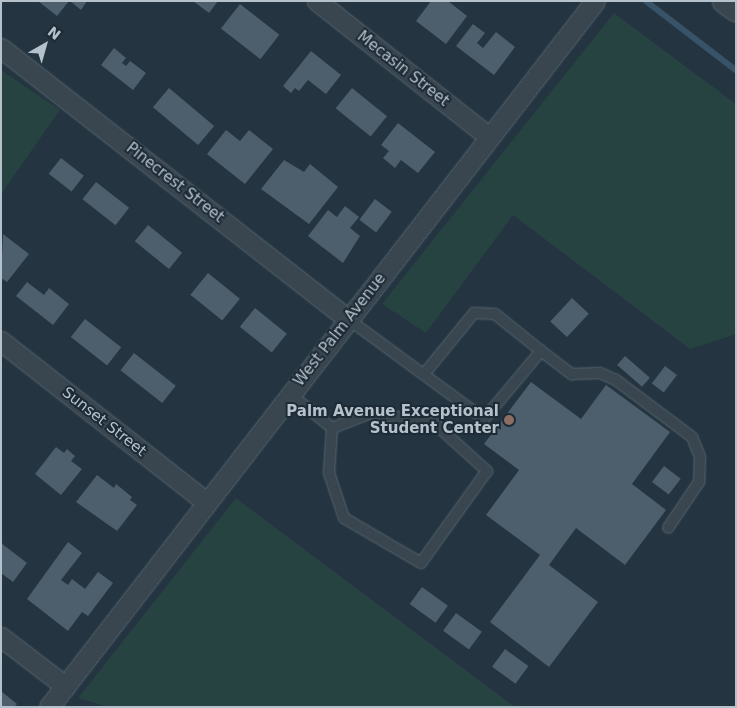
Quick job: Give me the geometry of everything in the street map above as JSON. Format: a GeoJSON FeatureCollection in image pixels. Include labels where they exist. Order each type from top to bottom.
{"type":"FeatureCollection","features":[{"type":"Feature","properties":{"kind":"street","name":"Mecasin Street"},"geometry":{"type":"LineString","coordinates":[[317,1],[490,137]]}},
{"type":"Feature","properties":{"kind":"street","name":"West Palm Avenue"},"geometry":{"type":"LineString","coordinates":[[49,707],[595,1]]}},
{"type":"Feature","properties":{"kind":"street"},"geometry":{"type":"LineString","coordinates":[[725,1],[736,9]]}},
{"type":"Feature","properties":{"kind":"street","name":"Pinecrest Street"},"geometry":{"type":"LineString","coordinates":[[1,48],[348,319]]}},
{"type":"Feature","properties":{"kind":"street","name":"Sunset Street"},"geometry":{"type":"LineString","coordinates":[[1,341],[206,502]]}},
{"type":"Feature","properties":{"kind":"street"},"geometry":{"type":"LineString","coordinates":[[1,637],[65,686]]}},
{"type":"Feature","properties":{"kind":"lane"},"geometry":{"type":"LineString","coordinates":[[424,374],[474,312],[494,314],[572,374],[600,373],[616,380],[692,437],[700,456],[699,482],[668,528]]}},
{"type":"Feature","properties":{"kind":"lane"},"geometry":{"type":"LineString","coordinates":[[348,319],[484,420],[540,351]]}},
{"type":"Feature","properties":{"kind":"lane"},"geometry":{"type":"LineString","coordinates":[[290,394],[332,428]]}},
{"type":"Feature","properties":{"kind":"lane"},"geometry":{"type":"LineString","coordinates":[[371,413],[434,423],[487,471],[421,563],[344,518],[329,473],[332,428],[371,413]]}},
{"type":"Feature","properties":{"kind":"green space"},"geometry":{"type":"Polygon","coordinates":[[[614,13],[736,104],[736,334],[690,349],[513,215],[426,333],[382,304],[614,13]]]}},
{"type":"Feature","properties":{"kind":"green space"},"geometry":{"type":"Polygon","coordinates":[[[1,70],[60,110],[1,194],[1,70]]]}},
{"type":"Feature","properties":{"kind":"green space"},"geometry":{"type":"Polygon","coordinates":[[[236,498],[515,707],[108,707],[78,698],[236,498]]]}},
{"type":"Feature","properties":{"kind":"building"},"geometry":{"type":"Polygon","coordinates":[[[38,1],[69,1],[57,16],[38,1]]]}},
{"type":"Feature","properties":{"kind":"building"},"geometry":{"type":"Polygon","coordinates":[[[70,1],[87,1],[81,10],[70,1]]]}},
{"type":"Feature","properties":{"kind":"building"},"geometry":{"type":"Polygon","coordinates":[[[193,1],[218,1],[209,13],[193,1]]]}},
{"type":"Feature","properties":{"kind":"building"},"geometry":{"type":"Polygon","coordinates":[[[431,1],[448,1],[467,16],[446,44],[416,21],[431,1]]]}},
{"type":"Feature","properties":{"kind":"building"},"geometry":{"type":"Polygon","coordinates":[[[240,4],[279,35],[260,59],[221,28],[240,4]]]}},
{"type":"Feature","properties":{"kind":"building"},"geometry":{"type":"Polygon","coordinates":[[[473,24],[485,33],[477,43],[483,48],[496,32],[515,47],[494,75],[456,46],[473,24]]]}},
{"type":"Feature","properties":{"kind":"building"},"geometry":{"type":"Polygon","coordinates":[[[114,48],[126,58],[122,63],[126,66],[130,61],[146,73],[133,90],[101,65],[114,48]]]}},
{"type":"Feature","properties":{"kind":"building"},"geometry":{"type":"Polygon","coordinates":[[[311,51],[341,75],[326,94],[308,80],[299,91],[295,88],[291,93],[283,86],[311,51]]]}},
{"type":"Feature","properties":{"kind":"building"},"geometry":{"type":"Polygon","coordinates":[[[169,88],[214,126],[198,145],[153,107],[169,88]]]}},
{"type":"Feature","properties":{"kind":"building"},"geometry":{"type":"Polygon","coordinates":[[[352,88],[387,116],[371,137],[336,108],[352,88]]]}},
{"type":"Feature","properties":{"kind":"building"},"geometry":{"type":"Polygon","coordinates":[[[398,123],[435,152],[418,173],[401,160],[395,168],[383,158],[389,151],[381,145],[398,123]]]}},
{"type":"Feature","properties":{"kind":"building"},"geometry":{"type":"Polygon","coordinates":[[[226,130],[240,141],[249,130],[273,149],[245,184],[207,154],[226,130]]]}},
{"type":"Feature","properties":{"kind":"building"},"geometry":{"type":"Polygon","coordinates":[[[61,158],[84,176],[72,192],[49,174],[61,158]]]}},
{"type":"Feature","properties":{"kind":"building"},"geometry":{"type":"Polygon","coordinates":[[[284,160],[304,172],[310,164],[338,187],[309,224],[261,189],[284,160]]]}},
{"type":"Feature","properties":{"kind":"building"},"geometry":{"type":"Polygon","coordinates":[[[96,182],[129,208],[116,225],[82,199],[96,182]]]}},
{"type":"Feature","properties":{"kind":"building"},"geometry":{"type":"Polygon","coordinates":[[[375,199],[392,212],[376,232],[359,220],[375,199]]]}},
{"type":"Feature","properties":{"kind":"building"},"geometry":{"type":"Polygon","coordinates":[[[345,206],[359,217],[350,228],[360,236],[343,263],[308,236],[328,210],[337,217],[345,206]]]}},
{"type":"Feature","properties":{"kind":"building"},"geometry":{"type":"Polygon","coordinates":[[[148,225],[182,253],[169,269],[135,241],[148,225]]]}},
{"type":"Feature","properties":{"kind":"building"},"geometry":{"type":"Polygon","coordinates":[[[3,234],[29,254],[7,282],[1,278],[3,234]]]}},
{"type":"Feature","properties":{"kind":"building"},"geometry":{"type":"Polygon","coordinates":[[[208,273],[240,299],[222,321],[190,295],[208,273]]]}},
{"type":"Feature","properties":{"kind":"building"},"geometry":{"type":"Polygon","coordinates":[[[27,282],[44,295],[49,288],[69,304],[53,325],[16,296],[27,282]]]}},
{"type":"Feature","properties":{"kind":"building"},"geometry":{"type":"Polygon","coordinates":[[[572,298],[589,314],[567,337],[550,321],[572,298]]]}},
{"type":"Feature","properties":{"kind":"building"},"geometry":{"type":"Polygon","coordinates":[[[255,308],[287,334],[272,352],[240,327],[255,308]]]}},
{"type":"Feature","properties":{"kind":"building"},"geometry":{"type":"Polygon","coordinates":[[[85,319],[121,347],[107,365],[71,337],[85,319]]]}},
{"type":"Feature","properties":{"kind":"building"},"geometry":{"type":"Polygon","coordinates":[[[134,353],[176,386],[162,403],[120,370],[134,353]]]}},
{"type":"Feature","properties":{"kind":"building"},"geometry":{"type":"Polygon","coordinates":[[[625,356],[650,378],[642,387],[617,365],[625,356]]]}},
{"type":"Feature","properties":{"kind":"building"},"geometry":{"type":"Polygon","coordinates":[[[665,366],[677,375],[664,393],[652,384],[665,366]]]}},
{"type":"Feature","properties":{"kind":"building"},"geometry":{"type":"Polygon","coordinates":[[[531,382],[581,419],[606,385],[670,432],[632,484],[666,510],[625,565],[576,528],[549,565],[598,602],[549,667],[490,622],[540,555],[486,515],[519,470],[484,444],[531,382]]]}},
{"type":"Feature","properties":{"kind":"building"},"geometry":{"type":"Polygon","coordinates":[[[56,447],[64,453],[67,449],[75,456],[71,461],[82,469],[61,495],[35,474],[56,447]]]}},
{"type":"Feature","properties":{"kind":"building"},"geometry":{"type":"Polygon","coordinates":[[[664,466],[681,479],[669,495],[652,482],[664,466]]]}},
{"type":"Feature","properties":{"kind":"building"},"geometry":{"type":"Polygon","coordinates":[[[97,475],[114,488],[116,484],[132,497],[130,500],[137,505],[117,531],[76,502],[97,475]]]}},
{"type":"Feature","properties":{"kind":"building"},"geometry":{"type":"Polygon","coordinates":[[[68,542],[82,553],[61,580],[68,585],[72,579],[85,589],[98,572],[113,583],[88,616],[82,612],[68,631],[27,599],[68,542]]]}},
{"type":"Feature","properties":{"kind":"building"},"geometry":{"type":"Polygon","coordinates":[[[1,543],[27,563],[13,582],[1,573],[1,543]]]}},
{"type":"Feature","properties":{"kind":"building"},"geometry":{"type":"Polygon","coordinates":[[[422,587],[448,606],[436,623],[410,604],[422,587]]]}},
{"type":"Feature","properties":{"kind":"building"},"geometry":{"type":"Polygon","coordinates":[[[456,613],[482,632],[469,650],[443,631],[456,613]]]}},
{"type":"Feature","properties":{"kind":"building"},"geometry":{"type":"Polygon","coordinates":[[[505,649],[528,666],[516,684],[492,667],[505,649]]]}},
{"type":"Feature","properties":{"kind":"building"},"geometry":{"type":"Polygon","coordinates":[[[1,691],[17,704],[14,707],[1,707],[1,691]]]}},
{"type":"Feature","properties":{"kind":"waterway"},"geometry":{"type":"LineString","coordinates":[[646,1],[736,70]]}},
{"type":"Feature","properties":{"kind":"place","name":"Palm Avenue Exceptional Student Center"},"geometry":{"type":"Point","coordinates":[509,420]}}]}
